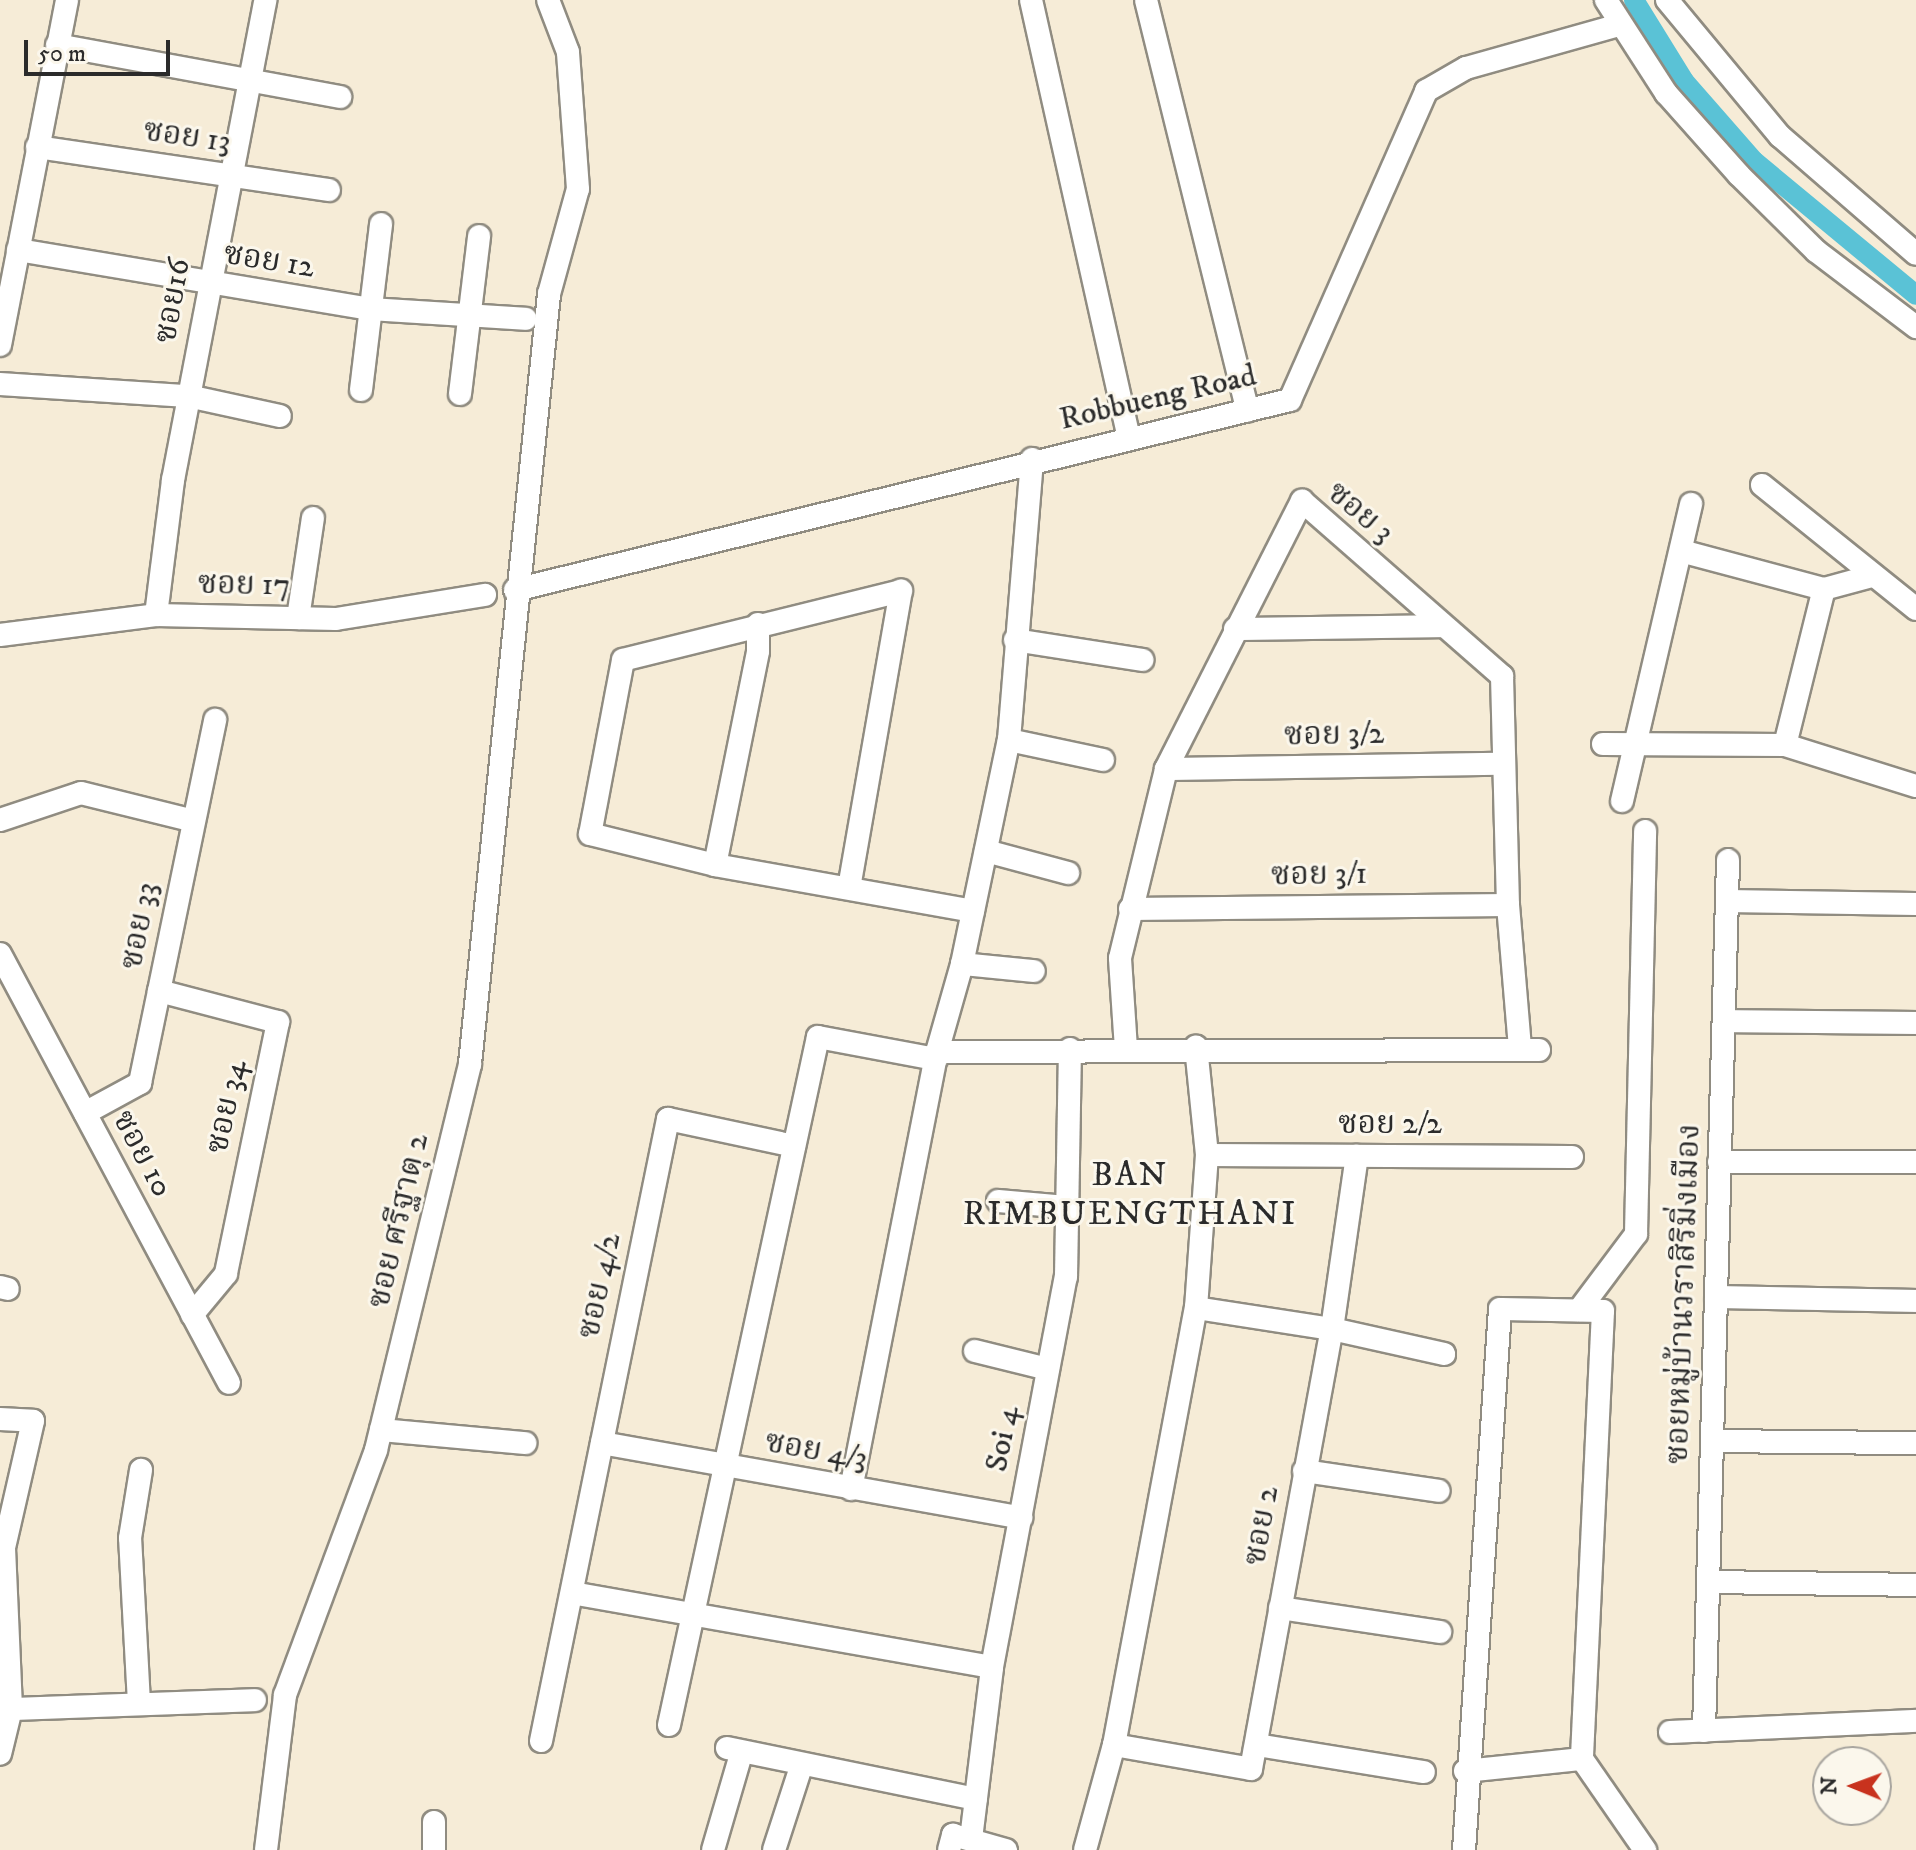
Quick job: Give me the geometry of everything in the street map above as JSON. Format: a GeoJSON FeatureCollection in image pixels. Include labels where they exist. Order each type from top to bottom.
{"type":"FeatureCollection","features":[{"type":"Feature","properties":{"kind":"street"},"geometry":{"type":"LineString","coordinates":[[0,345],[67,0]]}},
{"type":"Feature","properties":{"kind":"street","name":"ซอย16"},"geometry":{"type":"LineString","coordinates":[[156,615],[188,396],[265,0]]}},
{"type":"Feature","properties":{"kind":"street","name":"ซอย ศรีฐาตุ 2"},"geometry":{"type":"LineString","coordinates":[[266,1850],[285,1695],[381,1430],[470,1064],[515,590],[545,367],[549,294],[578,189],[568,52],[548,0]]}},
{"type":"Feature","properties":{"kind":"street"},"geometry":{"type":"LineString","coordinates":[[1031,0],[1129,439]]}},
{"type":"Feature","properties":{"kind":"street"},"geometry":{"type":"LineString","coordinates":[[1146,0],[1248,411]]}},
{"type":"Feature","properties":{"kind":"street"},"geometry":{"type":"LineString","coordinates":[[1606,0],[1619,25],[1666,93],[1739,175],[1816,251],[1916,327]]}},
{"type":"Feature","properties":{"kind":"street"},"geometry":{"type":"LineString","coordinates":[[1667,0],[1780,136],[1916,254]]}},
{"type":"Feature","properties":{"kind":"street","name":"Robbueng Road"},"geometry":{"type":"LineString","coordinates":[[515,590],[1032,459],[1290,400],[1426,91],[1466,68],[1619,25]]}},
{"type":"Feature","properties":{"kind":"street"},"geometry":{"type":"LineString","coordinates":[[57,45],[340,97]]}},
{"type":"Feature","properties":{"kind":"street","name":"ซอย 13"},"geometry":{"type":"LineString","coordinates":[[37,147],[329,190]]}},
{"type":"Feature","properties":{"kind":"street"},"geometry":{"type":"LineString","coordinates":[[361,390],[381,224]]}},
{"type":"Feature","properties":{"kind":"street"},"geometry":{"type":"LineString","coordinates":[[460,394],[479,236]]}},
{"type":"Feature","properties":{"kind":"street","name":"ซอย 12"},"geometry":{"type":"LineString","coordinates":[[18,250],[369,309],[526,319]]}},
{"type":"Feature","properties":{"kind":"street"},"geometry":{"type":"LineString","coordinates":[[0,384],[188,396],[280,416]]}},
{"type":"Feature","properties":{"kind":"street"},"geometry":{"type":"LineString","coordinates":[[851,1489],[936,1056],[962,964],[1009,740],[1032,459]]}},
{"type":"Feature","properties":{"kind":"street"},"geometry":{"type":"LineString","coordinates":[[1762,485],[1916,609]]}},
{"type":"Feature","properties":{"kind":"street","name":"ซอย 3"},"geometry":{"type":"LineString","coordinates":[[1126,1049],[1120,958],[1166,769],[1302,501],[1440,626],[1502,676],[1508,905],[1529,1048],[1196,1047]]}},
{"type":"Feature","properties":{"kind":"street"},"geometry":{"type":"LineString","coordinates":[[1622,801],[1691,504]]}},
{"type":"Feature","properties":{"kind":"street"},"geometry":{"type":"LineString","coordinates":[[298,618],[313,518]]}},
{"type":"Feature","properties":{"kind":"street"},"geometry":{"type":"LineString","coordinates":[[1681,551],[1824,589],[1872,576]]}},
{"type":"Feature","properties":{"kind":"street"},"geometry":{"type":"LineString","coordinates":[[1785,745],[1824,589]]}},
{"type":"Feature","properties":{"kind":"street"},"geometry":{"type":"LineString","coordinates":[[849,888],[901,591],[758,624],[623,660],[589,821],[590,834],[605,841],[715,865],[973,911]]}},
{"type":"Feature","properties":{"kind":"street","name":"ซอย 17"},"geometry":{"type":"LineString","coordinates":[[0,635],[156,615],[336,619],[485,595]]}},
{"type":"Feature","properties":{"kind":"street"},"geometry":{"type":"LineString","coordinates":[[715,865],[758,651],[758,624]]}},
{"type":"Feature","properties":{"kind":"street"},"geometry":{"type":"LineString","coordinates":[[1235,629],[1440,626]]}},
{"type":"Feature","properties":{"kind":"street"},"geometry":{"type":"LineString","coordinates":[[1015,640],[1142,660]]}},
{"type":"Feature","properties":{"kind":"street","name":"ซอย 33"},"geometry":{"type":"LineString","coordinates":[[85,1113],[140,1083],[215,720]]}},
{"type":"Feature","properties":{"kind":"street"},"geometry":{"type":"LineString","coordinates":[[1009,740],[1103,760]]}},
{"type":"Feature","properties":{"kind":"street"},"geometry":{"type":"LineString","coordinates":[[1603,744],[1785,745],[1915,778]]}},
{"type":"Feature","properties":{"kind":"street","name":"ซอย 3/2"},"geometry":{"type":"LineString","coordinates":[[1166,769],[1503,764]]}},
{"type":"Feature","properties":{"kind":"street"},"geometry":{"type":"LineString","coordinates":[[0,820],[81,793],[194,821]]}},
{"type":"Feature","properties":{"kind":"street"},"geometry":{"type":"LineString","coordinates":[[1579,1310],[1636,1234],[1645,831]]}},
{"type":"Feature","properties":{"kind":"street"},"geometry":{"type":"LineString","coordinates":[[986,851],[1068,873]]}},
{"type":"Feature","properties":{"kind":"street","name":"ซอยหมู่บ้านวราสิริมิ่งเมือง"},"geometry":{"type":"LineString","coordinates":[[1704,1731],[1728,860]]}},
{"type":"Feature","properties":{"kind":"street"},"geometry":{"type":"LineString","coordinates":[[1727,901],[1916,904]]}},
{"type":"Feature","properties":{"kind":"street","name":"ซอย 3/1"},"geometry":{"type":"LineString","coordinates":[[1130,909],[1508,905]]}},
{"type":"Feature","properties":{"kind":"street","name":"ซอย 10"},"geometry":{"type":"LineString","coordinates":[[0,954],[229,1383]]}},
{"type":"Feature","properties":{"kind":"street"},"geometry":{"type":"LineString","coordinates":[[962,964],[1034,971]]}},
{"type":"Feature","properties":{"kind":"street","name":"ซอย 34"},"geometry":{"type":"LineString","coordinates":[[159,991],[278,1022],[226,1274],[192,1315]]}},
{"type":"Feature","properties":{"kind":"street"},"geometry":{"type":"LineString","coordinates":[[1724,1021],[1916,1023]]}},
{"type":"Feature","properties":{"kind":"street"},"geometry":{"type":"LineString","coordinates":[[669,1725],[818,1037],[936,1056],[1196,1047],[1207,1155],[1196,1308],[1114,1745],[1085,1850]]}},
{"type":"Feature","properties":{"kind":"street","name":"Soi 4"},"geometry":{"type":"LineString","coordinates":[[971,1839],[992,1667],[1066,1277],[1070,1049]]}},
{"type":"Feature","properties":{"kind":"street","name":"ซอย 4/2"},"geometry":{"type":"LineString","coordinates":[[541,1741],[668,1119],[794,1146]]}},
{"type":"Feature","properties":{"kind":"street","name":"ซอย 2/2"},"geometry":{"type":"LineString","coordinates":[[1207,1155],[1572,1157]]}},
{"type":"Feature","properties":{"kind":"street","name":"ซอย 2"},"geometry":{"type":"LineString","coordinates":[[1257,1745],[1332,1329],[1357,1156]]}},
{"type":"Feature","properties":{"kind":"street"},"geometry":{"type":"LineString","coordinates":[[1719,1162],[1916,1162]]}},
{"type":"Feature","properties":{"kind":"street"},"geometry":{"type":"LineString","coordinates":[[998,1201],[1067,1207]]}},
{"type":"Feature","properties":{"kind":"street"},"geometry":{"type":"LineString","coordinates":[[1716,1297],[1916,1301]]}},
{"type":"Feature","properties":{"kind":"street"},"geometry":{"type":"LineString","coordinates":[[1196,1308],[1332,1329],[1444,1354]]}},
{"type":"Feature","properties":{"kind":"street"},"geometry":{"type":"LineString","coordinates":[[1464,1850],[1465,1771],[1500,1309],[1603,1311],[1582,1759],[1645,1850]]}},
{"type":"Feature","properties":{"kind":"street"},"geometry":{"type":"LineString","coordinates":[[975,1351],[1048,1369]]}},
{"type":"Feature","properties":{"kind":"street"},"geometry":{"type":"LineString","coordinates":[[0,1419],[33,1421],[4,1548],[11,1709],[0,1754]]}},
{"type":"Feature","properties":{"kind":"street"},"geometry":{"type":"LineString","coordinates":[[381,1430],[525,1443]]}},
{"type":"Feature","properties":{"kind":"street"},"geometry":{"type":"LineString","coordinates":[[1712,1441],[1916,1443]]}},
{"type":"Feature","properties":{"kind":"street","name":"ซอย 4/3"},"geometry":{"type":"LineString","coordinates":[[602,1443],[725,1468],[1021,1518]]}},
{"type":"Feature","properties":{"kind":"street"},"geometry":{"type":"LineString","coordinates":[[139,1703],[130,1538],[141,1470]]}},
{"type":"Feature","properties":{"kind":"street"},"geometry":{"type":"LineString","coordinates":[[1304,1471],[1439,1491]]}},
{"type":"Feature","properties":{"kind":"street"},"geometry":{"type":"LineString","coordinates":[[1708,1582],[1916,1585]]}},
{"type":"Feature","properties":{"kind":"street"},"geometry":{"type":"LineString","coordinates":[[572,1593],[992,1667]]}},
{"type":"Feature","properties":{"kind":"street"},"geometry":{"type":"LineString","coordinates":[[1280,1608],[1440,1632]]}},
{"type":"Feature","properties":{"kind":"street"},"geometry":{"type":"LineString","coordinates":[[11,1709],[255,1700]]}},
{"type":"Feature","properties":{"kind":"street"},"geometry":{"type":"LineString","coordinates":[[1670,1732],[1916,1721]]}},
{"type":"Feature","properties":{"kind":"street"},"geometry":{"type":"LineString","coordinates":[[1114,1745],[1251,1769],[1257,1745],[1424,1772]]}},
{"type":"Feature","properties":{"kind":"street"},"geometry":{"type":"LineString","coordinates":[[713,1850],[734,1751],[976,1799]]}},
{"type":"Feature","properties":{"kind":"street"},"geometry":{"type":"LineString","coordinates":[[1465,1771],[1582,1759]]}},
{"type":"Feature","properties":{"kind":"street"},"geometry":{"type":"LineString","coordinates":[[774,1850],[802,1764]]}},
{"type":"Feature","properties":{"kind":"street"},"geometry":{"type":"LineString","coordinates":[[434,1822],[434,1850]]}},
{"type":"Feature","properties":{"kind":"street"},"geometry":{"type":"LineString","coordinates":[[949,1850],[953,1835],[1006,1850]]}},
{"type":"Feature","properties":{"kind":"waterway"},"geometry":{"type":"LineString","coordinates":[[1634,0],[1684,81],[1754,161],[1916,295]]}},
{"type":"Feature","properties":{"kind":"district","name":"BAN RIMBUENGTHANI"},"geometry":{"type":"Point","coordinates":[1130,1194]}}]}
